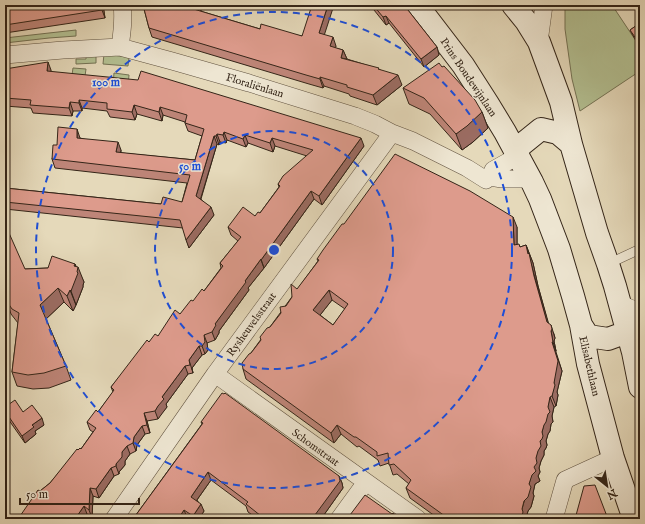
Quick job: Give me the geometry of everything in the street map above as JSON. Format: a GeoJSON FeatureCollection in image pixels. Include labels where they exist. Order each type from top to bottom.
{"type":"FeatureCollection","features":[{"type":"Feature","properties":{"kind":"main road","name":"Prins Boudewijnlaan"},"geometry":{"type":"LineString","coordinates":[[417,5],[463,64],[502,125],[532,182],[545,213]]}},
{"type":"Feature","properties":{"kind":"main road"},"geometry":{"type":"LineString","coordinates":[[513,5],[526,21],[544,52],[561,102],[571,144],[597,234],[620,304],[634,330],[633,352],[640,388]]}},
{"type":"Feature","properties":{"kind":"main road"},"geometry":{"type":"LineString","coordinates":[[516,152],[520,146],[541,130],[558,133],[571,144]]}},
{"type":"Feature","properties":{"kind":"main road","name":"Elisabethlaan"},"geometry":{"type":"LineString","coordinates":[[545,213],[559,249],[573,296],[581,325],[588,364],[613,458],[634,519]]}},
{"type":"Feature","properties":{"kind":"main road"},"geometry":{"type":"LineString","coordinates":[[581,325],[588,336],[608,339],[634,330]]}},
{"type":"Feature","properties":{"kind":"street"},"geometry":{"type":"LineString","coordinates":[[120,47],[123,30],[122,5]]}},
{"type":"Feature","properties":{"kind":"street"},"geometry":{"type":"LineString","coordinates":[[539,42],[544,5]]}},
{"type":"Feature","properties":{"kind":"street","name":"Floraliënlaan"},"geometry":{"type":"LineString","coordinates":[[5,55],[120,47],[249,83],[355,116],[413,141],[467,168],[486,180],[490,177],[502,179],[524,179],[532,182]]}},
{"type":"Feature","properties":{"kind":"street","name":"Rysheuvelsstraat"},"geometry":{"type":"LineString","coordinates":[[114,519],[215,374],[392,132]]}},
{"type":"Feature","properties":{"kind":"street"},"geometry":{"type":"LineString","coordinates":[[490,177],[493,170],[509,161],[516,152]]}},
{"type":"Feature","properties":{"kind":"street"},"geometry":{"type":"LineString","coordinates":[[620,304],[640,312]]}},
{"type":"Feature","properties":{"kind":"street","name":"Schomstraat"},"geometry":{"type":"LineString","coordinates":[[215,374],[418,519]]}},
{"type":"Feature","properties":{"kind":"street"},"geometry":{"type":"LineString","coordinates":[[554,519],[565,480],[613,458]]}},
{"type":"Feature","properties":{"kind":"street"},"geometry":{"type":"LineString","coordinates":[[339,519],[366,482]]}},
{"type":"Feature","properties":{"kind":"lane"},"geometry":{"type":"LineString","coordinates":[[608,264],[640,249]]}},
{"type":"Feature","properties":{"kind":"green space"},"geometry":{"type":"Polygon","coordinates":[[[565,5],[612,5],[638,44],[640,43],[640,71],[580,111],[572,79],[565,29],[565,5]]]}},
{"type":"Feature","properties":{"kind":"green space"},"geometry":{"type":"Polygon","coordinates":[[[76,30],[76,36],[5,43],[5,38],[76,30]]]}},
{"type":"Feature","properties":{"kind":"green space"},"geometry":{"type":"Polygon","coordinates":[[[86,54],[96,54],[96,63],[76,64],[76,59],[86,59],[86,54]]]}},
{"type":"Feature","properties":{"kind":"green space"},"geometry":{"type":"Polygon","coordinates":[[[104,54],[129,57],[128,66],[103,64],[104,54]]]}},
{"type":"Feature","properties":{"kind":"green space"},"geometry":{"type":"Polygon","coordinates":[[[73,68],[86,69],[84,83],[71,82],[73,68]]]}},
{"type":"Feature","properties":{"kind":"green space"},"geometry":{"type":"Polygon","coordinates":[[[114,73],[129,75],[128,87],[113,85],[114,73]]]}},
{"type":"Feature","properties":{"kind":"building"},"geometry":{"type":"Polygon","coordinates":[[[5,5],[101,5],[102,10],[5,25],[5,5]]]}},
{"type":"Feature","properties":{"kind":"building"},"geometry":{"type":"Polygon","coordinates":[[[143,5],[191,5],[187,7],[260,29],[261,24],[302,36],[312,5],[328,5],[319,33],[333,37],[330,46],[343,50],[341,58],[379,68],[378,69],[398,75],[373,95],[347,87],[347,85],[320,77],[320,79],[306,75],[149,28],[143,5]]]}},
{"type":"Feature","properties":{"kind":"building"},"geometry":{"type":"Polygon","coordinates":[[[373,5],[404,5],[437,47],[421,59],[386,16],[383,17],[373,5]]]}},
{"type":"Feature","properties":{"kind":"building"},"geometry":{"type":"Polygon","coordinates":[[[640,23],[640,38],[637,40],[630,30],[640,23]]]}},
{"type":"Feature","properties":{"kind":"building"},"geometry":{"type":"Polygon","coordinates":[[[48,62],[47,71],[138,80],[141,71],[361,138],[319,196],[311,191],[245,281],[246,282],[215,324],[216,325],[212,332],[204,335],[205,342],[202,346],[199,346],[189,360],[190,365],[185,366],[162,397],[164,399],[155,411],[144,413],[147,425],[142,426],[134,437],[133,443],[127,446],[122,452],[122,457],[116,466],[111,468],[96,489],[90,488],[89,510],[84,506],[75,519],[18,519],[38,490],[40,491],[50,483],[77,449],[81,449],[96,428],[87,422],[96,410],[98,412],[114,390],[111,387],[147,340],[149,342],[155,334],[158,336],[175,310],[180,314],[202,289],[204,291],[223,266],[220,263],[241,237],[228,227],[243,207],[255,216],[258,212],[260,213],[280,186],[278,184],[283,176],[313,150],[272,138],[270,143],[245,135],[243,139],[224,132],[223,135],[217,134],[214,136],[196,196],[211,207],[186,240],[180,220],[5,202],[5,188],[161,204],[163,197],[182,202],[190,175],[52,159],[53,145],[57,145],[58,127],[77,129],[77,138],[118,142],[116,152],[195,160],[204,129],[185,123],[187,115],[160,107],[159,112],[134,105],[132,112],[107,109],[107,103],[79,100],[79,103],[70,102],[69,108],[30,105],[31,100],[5,98],[5,69],[48,62]]]}},
{"type":"Feature","properties":{"kind":"building"},"geometry":{"type":"Polygon","coordinates":[[[439,63],[442,67],[444,66],[475,100],[482,112],[456,134],[424,98],[403,88],[439,63]]]}},
{"type":"Feature","properties":{"kind":"building"},"geometry":{"type":"Polygon","coordinates":[[[395,154],[470,191],[513,217],[514,245],[519,244],[520,247],[526,245],[547,322],[551,325],[552,342],[558,361],[554,383],[555,385],[548,407],[550,412],[542,432],[543,436],[540,441],[541,446],[536,458],[537,463],[534,467],[536,471],[532,475],[529,484],[531,487],[528,497],[524,501],[521,519],[449,519],[406,488],[411,480],[394,464],[389,465],[388,453],[377,456],[377,452],[337,425],[331,433],[243,369],[242,363],[261,340],[260,337],[267,328],[270,327],[281,313],[280,307],[286,306],[292,297],[291,284],[297,289],[319,260],[317,259],[323,250],[342,224],[344,224],[395,154]],[[329,290],[313,310],[333,325],[348,304],[329,290]]]}},
{"type":"Feature","properties":{"kind":"building"},"geometry":{"type":"Polygon","coordinates":[[[5,224],[25,269],[48,268],[52,256],[75,264],[74,266],[78,267],[78,273],[71,291],[70,290],[67,296],[58,288],[40,305],[66,366],[44,373],[28,375],[12,372],[19,313],[12,309],[5,296],[5,224]]]}},
{"type":"Feature","properties":{"kind":"building"},"geometry":{"type":"Polygon","coordinates":[[[222,393],[225,393],[339,476],[340,481],[312,519],[259,519],[261,516],[246,504],[248,502],[208,472],[191,497],[201,504],[193,516],[184,510],[178,519],[133,519],[203,423],[201,422],[222,393]]]}},
{"type":"Feature","properties":{"kind":"building"},"geometry":{"type":"Polygon","coordinates":[[[15,400],[23,412],[32,405],[42,418],[32,425],[34,427],[22,436],[5,411],[5,407],[15,400]]]}},
{"type":"Feature","properties":{"kind":"building"},"geometry":{"type":"Polygon","coordinates":[[[595,485],[608,519],[575,519],[584,486],[595,485]]]}},
{"type":"Feature","properties":{"kind":"building"},"geometry":{"type":"Polygon","coordinates":[[[365,495],[392,514],[393,513],[401,519],[347,519],[365,495]]]}}]}
